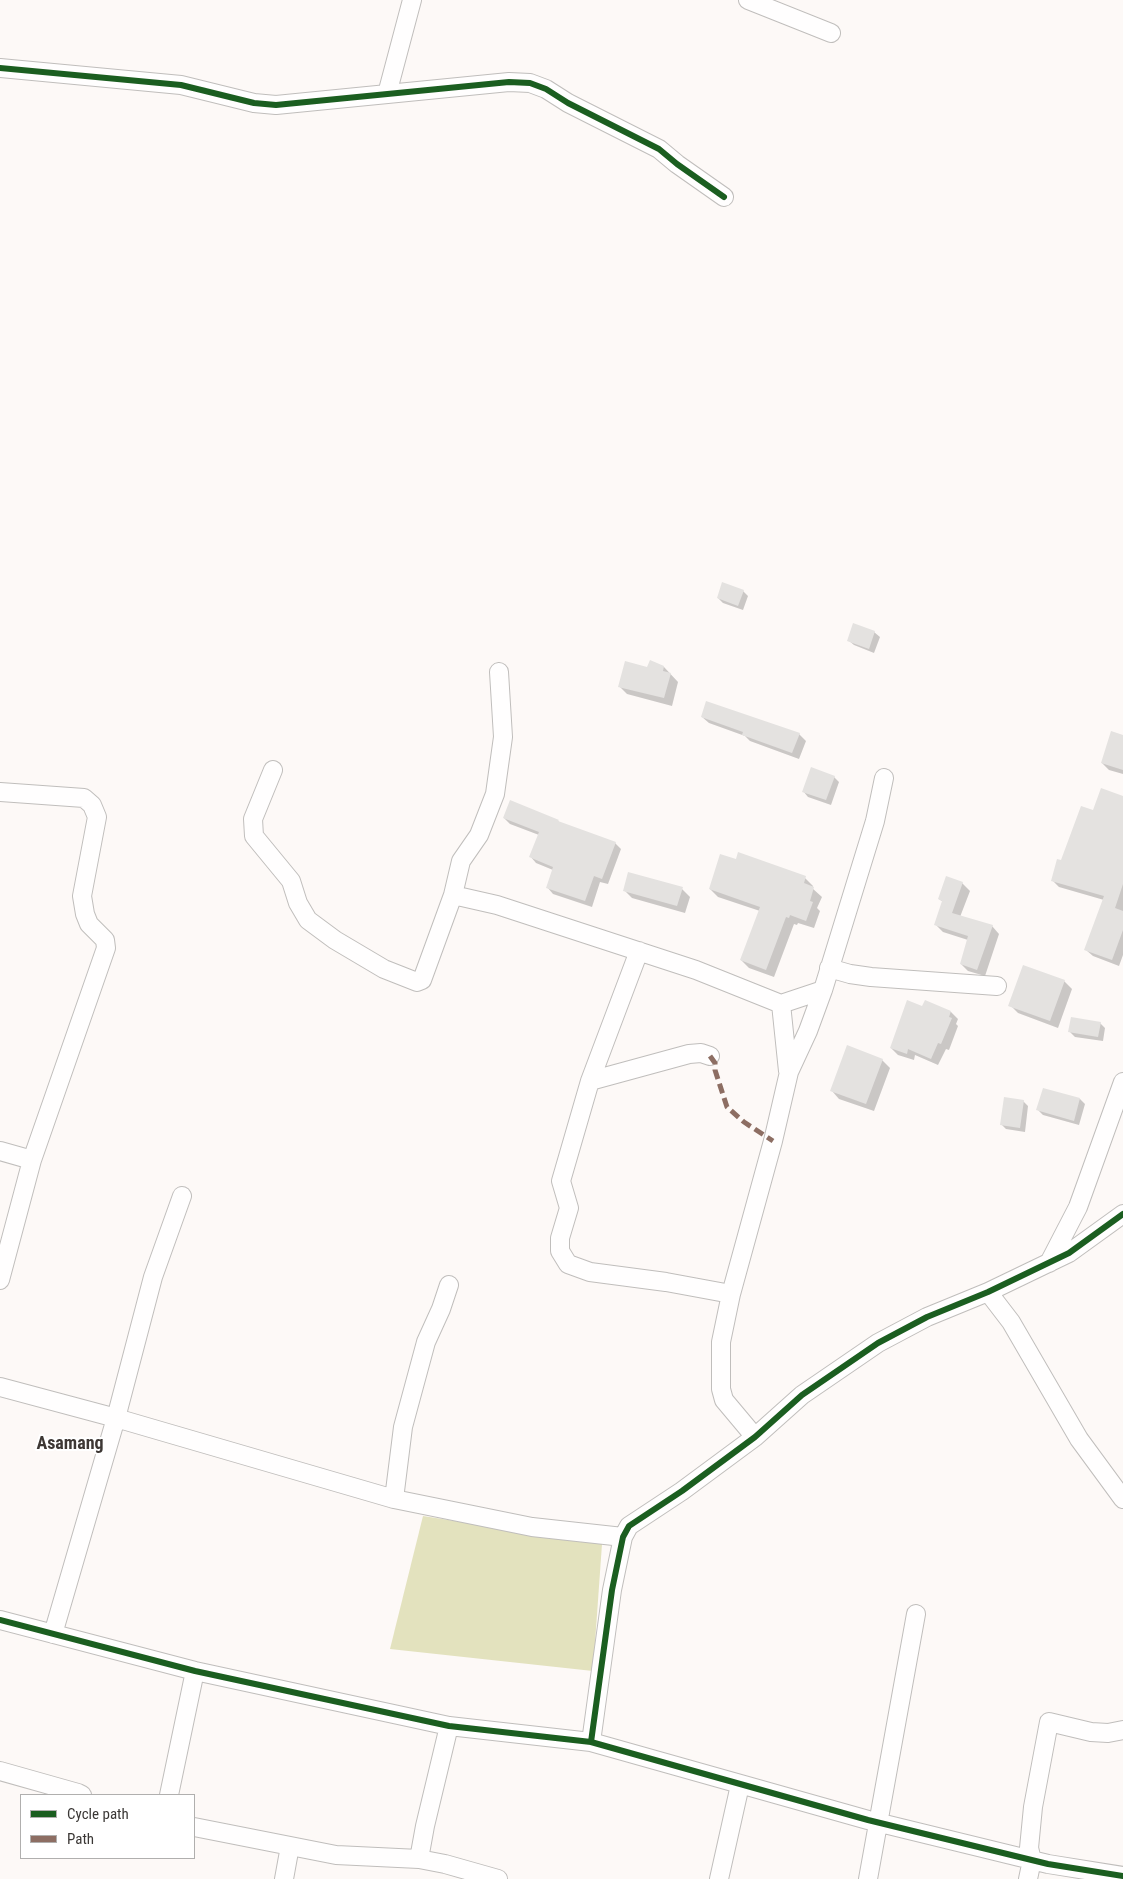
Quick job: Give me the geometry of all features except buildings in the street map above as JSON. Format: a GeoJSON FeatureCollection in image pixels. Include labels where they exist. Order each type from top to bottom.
{"type":"FeatureCollection","features":[{"type":"Feature","properties":{"kind":"street"},"geometry":{"type":"LineString","coordinates":[[387,94],[412,0]]}},
{"type":"Feature","properties":{"kind":"street"},"geometry":{"type":"LineString","coordinates":[[748,0],[831,33]]}},
{"type":"Feature","properties":{"kind":"street"},"geometry":{"type":"LineString","coordinates":[[0,68],[181,85],[254,103],[276,105],[509,82],[530,83],[546,89],[568,103],[658,149],[724,197]]}},
{"type":"Feature","properties":{"kind":"street"},"geometry":{"type":"LineString","coordinates":[[273,770],[253,819],[254,836],[291,881],[298,902],[308,920],[335,940],[384,970],[417,982],[422,980],[453,895],[461,861],[479,836],[495,794],[503,737],[499,672]]}},
{"type":"Feature","properties":{"kind":"street"},"geometry":{"type":"LineString","coordinates":[[755,1437],[724,1400],[721,1389],[721,1342],[731,1294],[773,1141],[788,1072],[808,1031],[823,990],[875,821],[884,778]]}},
{"type":"Feature","properties":{"kind":"street"},"geometry":{"type":"LineString","coordinates":[[0,792],[84,798],[92,804],[97,817],[82,896],[89,924],[105,940],[106,948],[32,1160],[0,1280]]}},
{"type":"Feature","properties":{"kind":"street"},"geometry":{"type":"LineString","coordinates":[[453,895],[497,905],[696,970],[781,1004],[823,990]]}},
{"type":"Feature","properties":{"kind":"street"},"geometry":{"type":"LineString","coordinates":[[638,951],[590,1081],[561,1181],[569,1208],[560,1238],[560,1251],[568,1264],[590,1272],[666,1282],[731,1294]]}},
{"type":"Feature","properties":{"kind":"street"},"geometry":{"type":"LineString","coordinates":[[829,968],[850,974],[996,986]]}},
{"type":"Feature","properties":{"kind":"street"},"geometry":{"type":"LineString","coordinates":[[781,1004],[788,1072]]}},
{"type":"Feature","properties":{"kind":"street"},"geometry":{"type":"LineString","coordinates":[[590,1081],[689,1054],[701,1053],[710,1056]]}},
{"type":"Feature","properties":{"kind":"street"},"geometry":{"type":"LineString","coordinates":[[1049,1263],[1078,1207],[1123,1082]]}},
{"type":"Feature","properties":{"kind":"street"},"geometry":{"type":"LineString","coordinates":[[0,1151],[32,1160]]}},
{"type":"Feature","properties":{"kind":"street"},"geometry":{"type":"LineString","coordinates":[[53,1634],[116,1418],[153,1277],[182,1196]]}},
{"type":"Feature","properties":{"kind":"street"},"geometry":{"type":"LineString","coordinates":[[591,1742],[612,1590],[623,1537],[631,1523],[682,1490],[755,1437],[802,1395],[878,1343],[927,1317],[988,1292],[1069,1253],[1123,1214]]}},
{"type":"Feature","properties":{"kind":"street"},"geometry":{"type":"LineString","coordinates":[[394,1499],[403,1427],[426,1342],[441,1309],[449,1285]]}},
{"type":"Feature","properties":{"kind":"street"},"geometry":{"type":"LineString","coordinates":[[988,1292],[1011,1322],[1079,1439],[1123,1499]]}},
{"type":"Feature","properties":{"kind":"street"},"geometry":{"type":"LineString","coordinates":[[0,1387],[116,1418],[394,1499],[532,1527],[623,1537]]}},
{"type":"Feature","properties":{"kind":"street"},"geometry":{"type":"LineString","coordinates":[[868,1879],[916,1614]]}},
{"type":"Feature","properties":{"kind":"street"},"geometry":{"type":"LineString","coordinates":[[0,1620],[195,1671],[449,1726],[591,1742],[878,1822],[1032,1860],[1123,1876]]}},
{"type":"Feature","properties":{"kind":"street"},"geometry":{"type":"LineString","coordinates":[[169,1794],[195,1671]]}},
{"type":"Feature","properties":{"kind":"street"},"geometry":{"type":"LineString","coordinates":[[1028,1879],[1032,1860],[1029,1848],[1033,1807],[1049,1722],[1091,1732],[1108,1733],[1123,1730]]}},
{"type":"Feature","properties":{"kind":"street"},"geometry":{"type":"LineString","coordinates":[[419,1859],[449,1726]]}},
{"type":"Feature","properties":{"kind":"street"},"geometry":{"type":"LineString","coordinates":[[0,1772],[81,1794]]}},
{"type":"Feature","properties":{"kind":"street"},"geometry":{"type":"LineString","coordinates":[[719,1879],[740,1785]]}},
{"type":"Feature","properties":{"kind":"street"},"geometry":{"type":"LineString","coordinates":[[195,1827],[336,1855],[419,1859],[445,1864],[498,1879]]}},
{"type":"Feature","properties":{"kind":"street"},"geometry":{"type":"LineString","coordinates":[[284,1879],[290,1846]]}},
{"type":"Feature","properties":{"kind":"green space"},"geometry":{"type":"Polygon","coordinates":[[[423,1516],[602,1544],[593,1671],[390,1649],[423,1516]]]}},
{"type":"Feature","properties":{"kind":"marked path"},"geometry":{"type":"LineString","coordinates":[[710,1056],[715,1063],[715,1070],[727,1107],[744,1122],[773,1141]]}},
{"type":"Feature","properties":{"kind":"cycle path"},"geometry":{"type":"LineString","coordinates":[[0,68],[181,85],[254,103],[276,105],[509,82],[530,83],[546,89],[568,103],[659,149],[724,197]]}},
{"type":"Feature","properties":{"kind":"cycle path"},"geometry":{"type":"LineString","coordinates":[[591,1742],[612,1590],[623,1537],[629,1526],[682,1491],[755,1437],[802,1395],[878,1343],[927,1317],[988,1292],[1069,1253],[1123,1214]]}},
{"type":"Feature","properties":{"kind":"cycle path"},"geometry":{"type":"LineString","coordinates":[[0,1620],[195,1671],[449,1726],[591,1742],[868,1820],[1048,1864],[1123,1876]]}},
{"type":"Feature","properties":{"kind":"district","name":"Asamang"},"geometry":{"type":"Point","coordinates":[70,1444]}}]}
